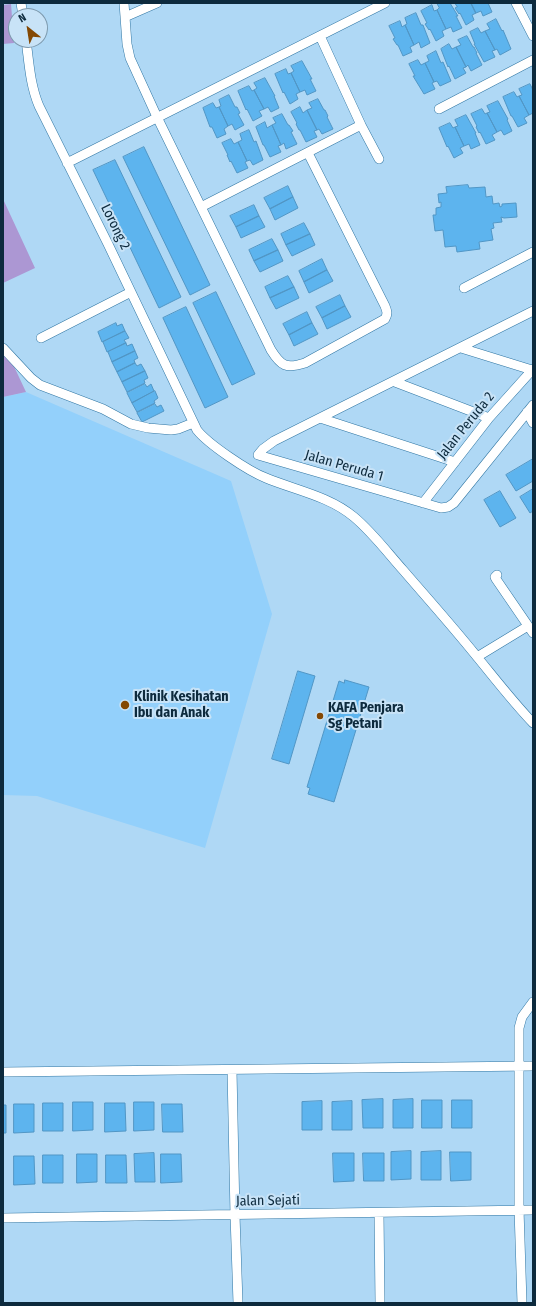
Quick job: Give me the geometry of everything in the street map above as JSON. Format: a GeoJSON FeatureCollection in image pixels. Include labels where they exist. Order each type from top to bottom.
{"type":"FeatureCollection","features":[{"type":"Feature","properties":{"kind":"street"},"geometry":{"type":"LineString","coordinates":[[124,3],[127,44],[130,58],[157,117],[271,350],[277,360],[286,366],[294,366],[305,363],[386,319],[387,316],[385,306],[308,153]]}},
{"type":"Feature","properties":{"kind":"street"},"geometry":{"type":"LineString","coordinates":[[125,18],[157,3]]}},
{"type":"Feature","properties":{"kind":"street"},"geometry":{"type":"LineString","coordinates":[[516,3],[533,36]]}},
{"type":"Feature","properties":{"kind":"street"},"geometry":{"type":"LineString","coordinates":[[67,163],[381,4]]}},
{"type":"Feature","properties":{"kind":"street"},"geometry":{"type":"LineString","coordinates":[[320,36],[361,126],[379,159]]}},
{"type":"Feature","properties":{"kind":"street","name":"Lorong 2"},"geometry":{"type":"LineString","coordinates":[[27,48],[34,94],[39,106],[187,407],[193,423]]}},
{"type":"Feature","properties":{"kind":"street"},"geometry":{"type":"LineString","coordinates":[[440,109],[533,60]]}},
{"type":"Feature","properties":{"kind":"street"},"geometry":{"type":"LineString","coordinates":[[201,207],[361,126]]}},
{"type":"Feature","properties":{"kind":"street"},"geometry":{"type":"LineString","coordinates":[[464,288],[533,252]]}},
{"type":"Feature","properties":{"kind":"street"},"geometry":{"type":"LineString","coordinates":[[41,338],[131,292]]}},
{"type":"Feature","properties":{"kind":"street"},"geometry":{"type":"LineString","coordinates":[[320,418],[395,382],[533,311]]}},
{"type":"Feature","properties":{"kind":"street"},"geometry":{"type":"LineString","coordinates":[[3,348],[30,378],[40,385],[103,408],[131,424],[148,428],[172,430],[193,423],[202,437],[261,476],[312,494],[343,509],[355,518],[383,547],[515,704],[533,722]]}},
{"type":"Feature","properties":{"kind":"street"},"geometry":{"type":"LineString","coordinates":[[461,348],[532,369]]}},
{"type":"Feature","properties":{"kind":"street","name":"Jalan Peruda 2"},"geometry":{"type":"LineString","coordinates":[[423,503],[489,418],[532,369]]}},
{"type":"Feature","properties":{"kind":"street"},"geometry":{"type":"LineString","coordinates":[[395,382],[489,418]]}},
{"type":"Feature","properties":{"kind":"street","name":"Jalan Peruda 1"},"geometry":{"type":"LineString","coordinates":[[320,418],[274,441],[263,449],[258,455],[442,508],[448,507],[454,503],[533,405]]}},
{"type":"Feature","properties":{"kind":"street"},"geometry":{"type":"LineString","coordinates":[[527,412],[533,423]]}},
{"type":"Feature","properties":{"kind":"street"},"geometry":{"type":"LineString","coordinates":[[320,418],[454,462]]}},
{"type":"Feature","properties":{"kind":"street"},"geometry":{"type":"LineString","coordinates":[[477,657],[530,629],[496,579],[497,575]]}},
{"type":"Feature","properties":{"kind":"street"},"geometry":{"type":"LineString","coordinates":[[522,1303],[519,1209],[520,1022],[533,1002]]}},
{"type":"Feature","properties":{"kind":"street"},"geometry":{"type":"LineString","coordinates":[[3,1072],[533,1066]]}},
{"type":"Feature","properties":{"kind":"street"},"geometry":{"type":"LineString","coordinates":[[232,1070],[234,1215],[238,1303]]}},
{"type":"Feature","properties":{"kind":"street","name":"Jalan Sejati"},"geometry":{"type":"LineString","coordinates":[[3,1218],[379,1213],[519,1209],[533,1210]]}},
{"type":"Feature","properties":{"kind":"street"},"geometry":{"type":"LineString","coordinates":[[379,1213],[380,1303]]}},
{"type":"Feature","properties":{"kind":"shaded area"},"geometry":{"type":"Polygon","coordinates":[[[11,4],[11,8],[8,8],[8,44],[3,44],[3,5],[11,4]]]}},
{"type":"Feature","properties":{"kind":"shaded area"},"geometry":{"type":"Polygon","coordinates":[[[3,199],[35,268],[3,283],[3,199]]]}},
{"type":"Feature","properties":{"kind":"shaded area"},"geometry":{"type":"Polygon","coordinates":[[[3,343],[26,392],[3,397],[3,343]]]}},
{"type":"Feature","properties":{"kind":"shaded area","name":"Klinik Kesihatan Ibu dan Anak"},"geometry":{"type":"Polygon","coordinates":[[[26,392],[231,481],[272,614],[205,848],[37,796],[3,795],[3,397],[26,392]]]}},
{"type":"Feature","properties":{"kind":"building"},"geometry":{"type":"Polygon","coordinates":[[[437,3],[450,3],[458,16],[456,16],[462,28],[453,32],[451,27],[446,29],[437,10],[439,8],[437,3]]]}},
{"type":"Feature","properties":{"kind":"building"},"geometry":{"type":"Polygon","coordinates":[[[455,3],[471,3],[476,13],[472,15],[474,20],[466,25],[460,13],[459,14],[455,8],[457,7],[455,3]]]}},
{"type":"Feature","properties":{"kind":"building"},"geometry":{"type":"Polygon","coordinates":[[[471,3],[488,3],[492,12],[483,16],[481,11],[476,13],[471,3]]]}},
{"type":"Feature","properties":{"kind":"building"},"geometry":{"type":"Polygon","coordinates":[[[432,5],[434,11],[437,10],[446,29],[442,31],[444,36],[436,41],[430,29],[429,30],[425,24],[427,23],[421,11],[432,5]]]}},
{"type":"Feature","properties":{"kind":"building"},"geometry":{"type":"Polygon","coordinates":[[[416,13],[421,25],[423,25],[430,43],[421,48],[419,42],[414,45],[405,25],[407,24],[405,18],[416,13]]]}},
{"type":"Feature","properties":{"kind":"building"},"geometry":{"type":"Polygon","coordinates":[[[496,19],[502,31],[503,30],[511,49],[500,55],[497,49],[495,50],[485,31],[490,29],[487,24],[496,19]]]}},
{"type":"Feature","properties":{"kind":"building"},"geometry":{"type":"Polygon","coordinates":[[[400,21],[402,27],[405,25],[414,45],[410,47],[412,52],[403,56],[398,45],[393,39],[395,38],[389,26],[400,21]]]}},
{"type":"Feature","properties":{"kind":"building"},"geometry":{"type":"Polygon","coordinates":[[[478,28],[481,33],[485,31],[495,50],[492,51],[495,57],[484,62],[474,44],[470,32],[478,28]]]}},
{"type":"Feature","properties":{"kind":"building"},"geometry":{"type":"Polygon","coordinates":[[[467,36],[482,65],[471,71],[468,65],[466,67],[456,47],[461,45],[458,40],[467,36]]]}},
{"type":"Feature","properties":{"kind":"building"},"geometry":{"type":"Polygon","coordinates":[[[449,44],[452,49],[456,47],[466,67],[463,68],[466,73],[455,79],[449,66],[448,67],[441,49],[449,44]]]}},
{"type":"Feature","properties":{"kind":"building"},"geometry":{"type":"Polygon","coordinates":[[[436,51],[441,63],[443,62],[451,81],[440,86],[437,81],[434,82],[425,63],[429,61],[427,56],[436,51]]]}},
{"type":"Feature","properties":{"kind":"building"},"geometry":{"type":"Polygon","coordinates":[[[418,60],[421,65],[425,63],[434,82],[432,83],[435,89],[424,94],[413,76],[415,76],[409,64],[418,60]]]}},
{"type":"Feature","properties":{"kind":"building"},"geometry":{"type":"Polygon","coordinates":[[[302,61],[312,79],[310,79],[316,91],[307,95],[305,90],[300,92],[291,73],[294,71],[291,66],[302,61]]]}},
{"type":"Feature","properties":{"kind":"building"},"geometry":{"type":"Polygon","coordinates":[[[286,69],[288,74],[291,73],[300,92],[296,94],[298,99],[290,104],[284,92],[283,93],[275,74],[286,69]]]}},
{"type":"Feature","properties":{"kind":"building"},"geometry":{"type":"Polygon","coordinates":[[[265,78],[275,96],[279,108],[271,112],[268,107],[264,109],[254,90],[257,88],[254,83],[265,78]]]}},
{"type":"Feature","properties":{"kind":"building"},"geometry":{"type":"Polygon","coordinates":[[[530,84],[533,90],[533,113],[529,115],[519,96],[522,95],[519,89],[530,84]]]}},
{"type":"Feature","properties":{"kind":"building"},"geometry":{"type":"Polygon","coordinates":[[[249,86],[252,91],[254,90],[264,109],[259,111],[262,116],[253,121],[247,109],[246,110],[238,91],[249,86]]]}},
{"type":"Feature","properties":{"kind":"building"},"geometry":{"type":"Polygon","coordinates":[[[514,92],[517,97],[519,96],[529,115],[524,118],[527,123],[518,127],[511,116],[503,97],[514,92]]]}},
{"type":"Feature","properties":{"kind":"building"},"geometry":{"type":"Polygon","coordinates":[[[229,95],[240,113],[238,114],[244,125],[235,130],[232,124],[228,126],[219,107],[221,106],[219,100],[229,95]]]}},
{"type":"Feature","properties":{"kind":"building"},"geometry":{"type":"Polygon","coordinates":[[[318,99],[328,116],[327,117],[333,129],[322,134],[319,129],[317,130],[307,110],[312,108],[309,103],[318,99]]]}},
{"type":"Feature","properties":{"kind":"building"},"geometry":{"type":"Polygon","coordinates":[[[498,101],[508,119],[507,120],[512,131],[504,135],[501,130],[497,132],[487,113],[490,112],[487,106],[498,101]]]}},
{"type":"Feature","properties":{"kind":"building"},"geometry":{"type":"Polygon","coordinates":[[[213,103],[216,108],[219,107],[228,126],[224,129],[226,134],[217,138],[212,127],[210,127],[203,108],[213,103]]]}},
{"type":"Feature","properties":{"kind":"building"},"geometry":{"type":"Polygon","coordinates":[[[300,107],[303,113],[307,110],[317,130],[314,131],[317,137],[306,142],[291,112],[300,107]]]}},
{"type":"Feature","properties":{"kind":"building"},"geometry":{"type":"Polygon","coordinates":[[[482,109],[485,114],[487,113],[497,132],[492,135],[495,140],[486,144],[476,127],[477,126],[471,114],[482,109]]]}},
{"type":"Feature","properties":{"kind":"building"},"geometry":{"type":"Polygon","coordinates":[[[282,114],[293,131],[291,132],[297,144],[286,149],[284,143],[281,145],[272,125],[276,123],[273,118],[282,114]]]}},
{"type":"Feature","properties":{"kind":"building"},"geometry":{"type":"Polygon","coordinates":[[[466,115],[476,133],[480,145],[471,149],[469,144],[464,146],[455,127],[458,126],[455,120],[466,115]]]}},
{"type":"Feature","properties":{"kind":"building"},"geometry":{"type":"Polygon","coordinates":[[[265,122],[267,128],[272,125],[281,145],[278,146],[281,152],[270,157],[263,145],[256,127],[265,122]]]}},
{"type":"Feature","properties":{"kind":"building"},"geometry":{"type":"Polygon","coordinates":[[[450,123],[453,128],[455,127],[464,146],[460,148],[463,153],[454,158],[448,146],[447,147],[439,128],[450,123]]]}},
{"type":"Feature","properties":{"kind":"building"},"geometry":{"type":"Polygon","coordinates":[[[249,130],[254,142],[256,141],[263,160],[253,165],[250,160],[247,161],[238,142],[242,140],[240,134],[249,130]]]}},
{"type":"Feature","properties":{"kind":"building"},"geometry":{"type":"Polygon","coordinates":[[[231,139],[234,144],[238,142],[247,161],[245,162],[248,168],[237,173],[231,161],[230,162],[222,143],[231,139]]]}},
{"type":"Feature","properties":{"kind":"building"},"geometry":{"type":"Polygon","coordinates":[[[144,147],[210,285],[190,295],[123,157],[144,147]]]}},
{"type":"Feature","properties":{"kind":"building"},"geometry":{"type":"Polygon","coordinates":[[[115,160],[181,297],[159,308],[93,170],[115,160]]]}},
{"type":"Feature","properties":{"kind":"building"},"geometry":{"type":"Polygon","coordinates":[[[468,185],[469,188],[485,187],[486,197],[492,196],[493,204],[499,203],[500,207],[502,204],[516,203],[517,217],[501,217],[502,222],[493,223],[494,228],[491,229],[493,240],[479,242],[480,249],[457,252],[456,246],[445,247],[443,230],[435,231],[433,215],[436,215],[436,208],[441,207],[438,194],[447,193],[446,187],[468,185]]]}},
{"type":"Feature","properties":{"kind":"building"},"geometry":{"type":"Polygon","coordinates":[[[288,186],[293,197],[270,209],[264,198],[288,186]]]}},
{"type":"Feature","properties":{"kind":"building"},"geometry":{"type":"Polygon","coordinates":[[[293,197],[298,208],[275,220],[270,209],[293,197]]]}},
{"type":"Feature","properties":{"kind":"building"},"geometry":{"type":"Polygon","coordinates":[[[254,205],[259,216],[236,227],[230,216],[254,205]]]}},
{"type":"Feature","properties":{"kind":"building"},"geometry":{"type":"Polygon","coordinates":[[[259,216],[265,227],[241,238],[236,227],[259,216]]]}},
{"type":"Feature","properties":{"kind":"building"},"geometry":{"type":"Polygon","coordinates":[[[304,223],[310,234],[286,245],[281,234],[304,223]]]}},
{"type":"Feature","properties":{"kind":"building"},"geometry":{"type":"Polygon","coordinates":[[[310,234],[315,245],[292,256],[286,245],[310,234]]]}},
{"type":"Feature","properties":{"kind":"building"},"geometry":{"type":"Polygon","coordinates":[[[272,239],[278,250],[254,261],[249,250],[272,239]]]}},
{"type":"Feature","properties":{"kind":"building"},"geometry":{"type":"Polygon","coordinates":[[[278,250],[283,261],[260,272],[254,261],[278,250]]]}},
{"type":"Feature","properties":{"kind":"building"},"geometry":{"type":"Polygon","coordinates":[[[322,259],[327,270],[304,282],[299,271],[322,259]]]}},
{"type":"Feature","properties":{"kind":"building"},"geometry":{"type":"Polygon","coordinates":[[[327,270],[333,281],[309,293],[304,282],[327,270]]]}},
{"type":"Feature","properties":{"kind":"building"},"geometry":{"type":"Polygon","coordinates":[[[288,276],[294,287],[270,298],[265,287],[288,276]]]}},
{"type":"Feature","properties":{"kind":"building"},"geometry":{"type":"Polygon","coordinates":[[[294,287],[299,298],[276,309],[270,298],[294,287]]]}},
{"type":"Feature","properties":{"kind":"building"},"geometry":{"type":"Polygon","coordinates":[[[216,292],[255,374],[232,385],[193,303],[216,292]]]}},
{"type":"Feature","properties":{"kind":"building"},"geometry":{"type":"Polygon","coordinates":[[[340,295],[345,306],[322,318],[316,307],[340,295]]]}},
{"type":"Feature","properties":{"kind":"building"},"geometry":{"type":"Polygon","coordinates":[[[345,306],[351,317],[327,329],[322,318],[345,306]]]}},
{"type":"Feature","properties":{"kind":"building"},"geometry":{"type":"Polygon","coordinates":[[[186,307],[228,397],[205,408],[163,318],[186,307]]]}},
{"type":"Feature","properties":{"kind":"building"},"geometry":{"type":"Polygon","coordinates":[[[307,312],[312,323],[289,335],[283,324],[307,312]]]}},
{"type":"Feature","properties":{"kind":"building"},"geometry":{"type":"Polygon","coordinates":[[[116,323],[117,326],[122,324],[125,331],[102,342],[98,332],[116,323]]]}},
{"type":"Feature","properties":{"kind":"building"},"geometry":{"type":"Polygon","coordinates":[[[312,323],[318,334],[294,346],[289,335],[312,323]]]}},
{"type":"Feature","properties":{"kind":"building"},"geometry":{"type":"Polygon","coordinates":[[[125,331],[129,338],[124,340],[126,343],[107,352],[103,342],[125,331]]]}},
{"type":"Feature","properties":{"kind":"building"},"geometry":{"type":"Polygon","coordinates":[[[126,343],[127,346],[132,344],[135,351],[112,362],[108,352],[126,343]]]}},
{"type":"Feature","properties":{"kind":"building"},"geometry":{"type":"Polygon","coordinates":[[[135,351],[138,358],[134,360],[135,363],[117,372],[112,362],[135,351]]]}},
{"type":"Feature","properties":{"kind":"building"},"geometry":{"type":"Polygon","coordinates":[[[135,363],[137,366],[141,364],[145,371],[122,382],[117,372],[135,363]]]}},
{"type":"Feature","properties":{"kind":"building"},"geometry":{"type":"Polygon","coordinates":[[[145,371],[148,378],[144,380],[145,383],[127,392],[122,382],[145,371]]]}},
{"type":"Feature","properties":{"kind":"building"},"geometry":{"type":"Polygon","coordinates":[[[145,384],[147,387],[151,384],[154,391],[132,403],[127,393],[145,384]]]}},
{"type":"Feature","properties":{"kind":"building"},"geometry":{"type":"Polygon","coordinates":[[[155,391],[158,398],[154,401],[155,403],[137,412],[132,403],[155,391]]]}},
{"type":"Feature","properties":{"kind":"building"},"geometry":{"type":"Polygon","coordinates":[[[155,404],[157,407],[161,405],[164,411],[142,422],[137,413],[155,404]]]}},
{"type":"Feature","properties":{"kind":"building"},"geometry":{"type":"Polygon","coordinates":[[[533,459],[533,481],[516,491],[506,475],[533,459]]]}},
{"type":"Feature","properties":{"kind":"building"},"geometry":{"type":"Polygon","coordinates":[[[533,489],[533,511],[530,513],[520,497],[533,489]]]}},
{"type":"Feature","properties":{"kind":"building"},"geometry":{"type":"Polygon","coordinates":[[[500,491],[516,518],[500,527],[484,500],[500,491]]]}},
{"type":"Feature","properties":{"kind":"building"},"geometry":{"type":"Polygon","coordinates":[[[298,671],[315,676],[289,764],[272,759],[298,671]]]}},
{"type":"Feature","properties":{"kind":"building"},"geometry":{"type":"Polygon","coordinates":[[[345,680],[369,687],[334,802],[308,794],[310,788],[307,787],[339,681],[344,683],[345,680]]]}},
{"type":"Feature","properties":{"kind":"building"},"geometry":{"type":"Polygon","coordinates":[[[383,1099],[383,1128],[363,1128],[362,1100],[383,1099]]]}},
{"type":"Feature","properties":{"kind":"building"},"geometry":{"type":"Polygon","coordinates":[[[413,1099],[413,1128],[393,1128],[393,1100],[413,1099]]]}},
{"type":"Feature","properties":{"kind":"building"},"geometry":{"type":"Polygon","coordinates":[[[422,1100],[442,1100],[442,1128],[422,1128],[422,1100]]]}},
{"type":"Feature","properties":{"kind":"building"},"geometry":{"type":"Polygon","coordinates":[[[452,1100],[472,1100],[472,1128],[452,1128],[452,1100]]]}},
{"type":"Feature","properties":{"kind":"building"},"geometry":{"type":"Polygon","coordinates":[[[322,1101],[322,1130],[302,1130],[302,1102],[322,1101]]]}},
{"type":"Feature","properties":{"kind":"building"},"geometry":{"type":"Polygon","coordinates":[[[352,1101],[352,1130],[332,1130],[332,1102],[352,1101]]]}},
{"type":"Feature","properties":{"kind":"building"},"geometry":{"type":"Polygon","coordinates":[[[73,1102],[93,1102],[93,1130],[73,1131],[73,1102]]]}},
{"type":"Feature","properties":{"kind":"building"},"geometry":{"type":"Polygon","coordinates":[[[134,1102],[154,1102],[154,1130],[134,1131],[134,1102]]]}},
{"type":"Feature","properties":{"kind":"building"},"geometry":{"type":"Polygon","coordinates":[[[43,1103],[63,1103],[63,1131],[43,1131],[43,1103]]]}},
{"type":"Feature","properties":{"kind":"building"},"geometry":{"type":"Polygon","coordinates":[[[105,1103],[125,1103],[126,1131],[105,1132],[105,1103]]]}},
{"type":"Feature","properties":{"kind":"building"},"geometry":{"type":"Polygon","coordinates":[[[14,1104],[34,1104],[34,1132],[14,1133],[14,1104]]]}},
{"type":"Feature","properties":{"kind":"building"},"geometry":{"type":"Polygon","coordinates":[[[162,1104],[182,1104],[183,1132],[163,1132],[162,1104]]]}},
{"type":"Feature","properties":{"kind":"building"},"geometry":{"type":"Polygon","coordinates":[[[3,1105],[6,1105],[6,1133],[3,1133],[3,1105]]]}},
{"type":"Feature","properties":{"kind":"building"},"geometry":{"type":"Polygon","coordinates":[[[411,1151],[411,1179],[391,1180],[391,1152],[411,1151]]]}},
{"type":"Feature","properties":{"kind":"building"},"geometry":{"type":"Polygon","coordinates":[[[441,1151],[441,1180],[421,1180],[421,1152],[441,1151]]]}},
{"type":"Feature","properties":{"kind":"building"},"geometry":{"type":"Polygon","coordinates":[[[450,1152],[471,1152],[471,1180],[451,1181],[450,1152]]]}},
{"type":"Feature","properties":{"kind":"building"},"geometry":{"type":"Polygon","coordinates":[[[154,1153],[155,1182],[135,1182],[134,1154],[154,1153]]]}},
{"type":"Feature","properties":{"kind":"building"},"geometry":{"type":"Polygon","coordinates":[[[333,1153],[354,1153],[354,1181],[334,1182],[333,1153]]]}},
{"type":"Feature","properties":{"kind":"building"},"geometry":{"type":"Polygon","coordinates":[[[363,1153],[384,1153],[384,1181],[364,1181],[363,1153]]]}},
{"type":"Feature","properties":{"kind":"building"},"geometry":{"type":"Polygon","coordinates":[[[77,1154],[97,1154],[97,1182],[77,1183],[77,1154]]]}},
{"type":"Feature","properties":{"kind":"building"},"geometry":{"type":"Polygon","coordinates":[[[161,1154],[181,1154],[182,1182],[161,1183],[161,1154]]]}},
{"type":"Feature","properties":{"kind":"building"},"geometry":{"type":"Polygon","coordinates":[[[43,1155],[63,1155],[63,1183],[43,1183],[43,1155]]]}},
{"type":"Feature","properties":{"kind":"building"},"geometry":{"type":"Polygon","coordinates":[[[106,1155],[126,1155],[127,1183],[106,1183],[106,1155]]]}},
{"type":"Feature","properties":{"kind":"building"},"geometry":{"type":"Polygon","coordinates":[[[14,1156],[34,1156],[35,1184],[14,1185],[14,1156]]]}},
{"type":"Feature","properties":{"kind":"place","name":"Klinik Kesihatan Ibu dan Anak"},"geometry":{"type":"Point","coordinates":[125,705]}},
{"type":"Feature","properties":{"kind":"place","name":"KAFA Penjara Sg Petani"},"geometry":{"type":"Point","coordinates":[320,716]}}]}
